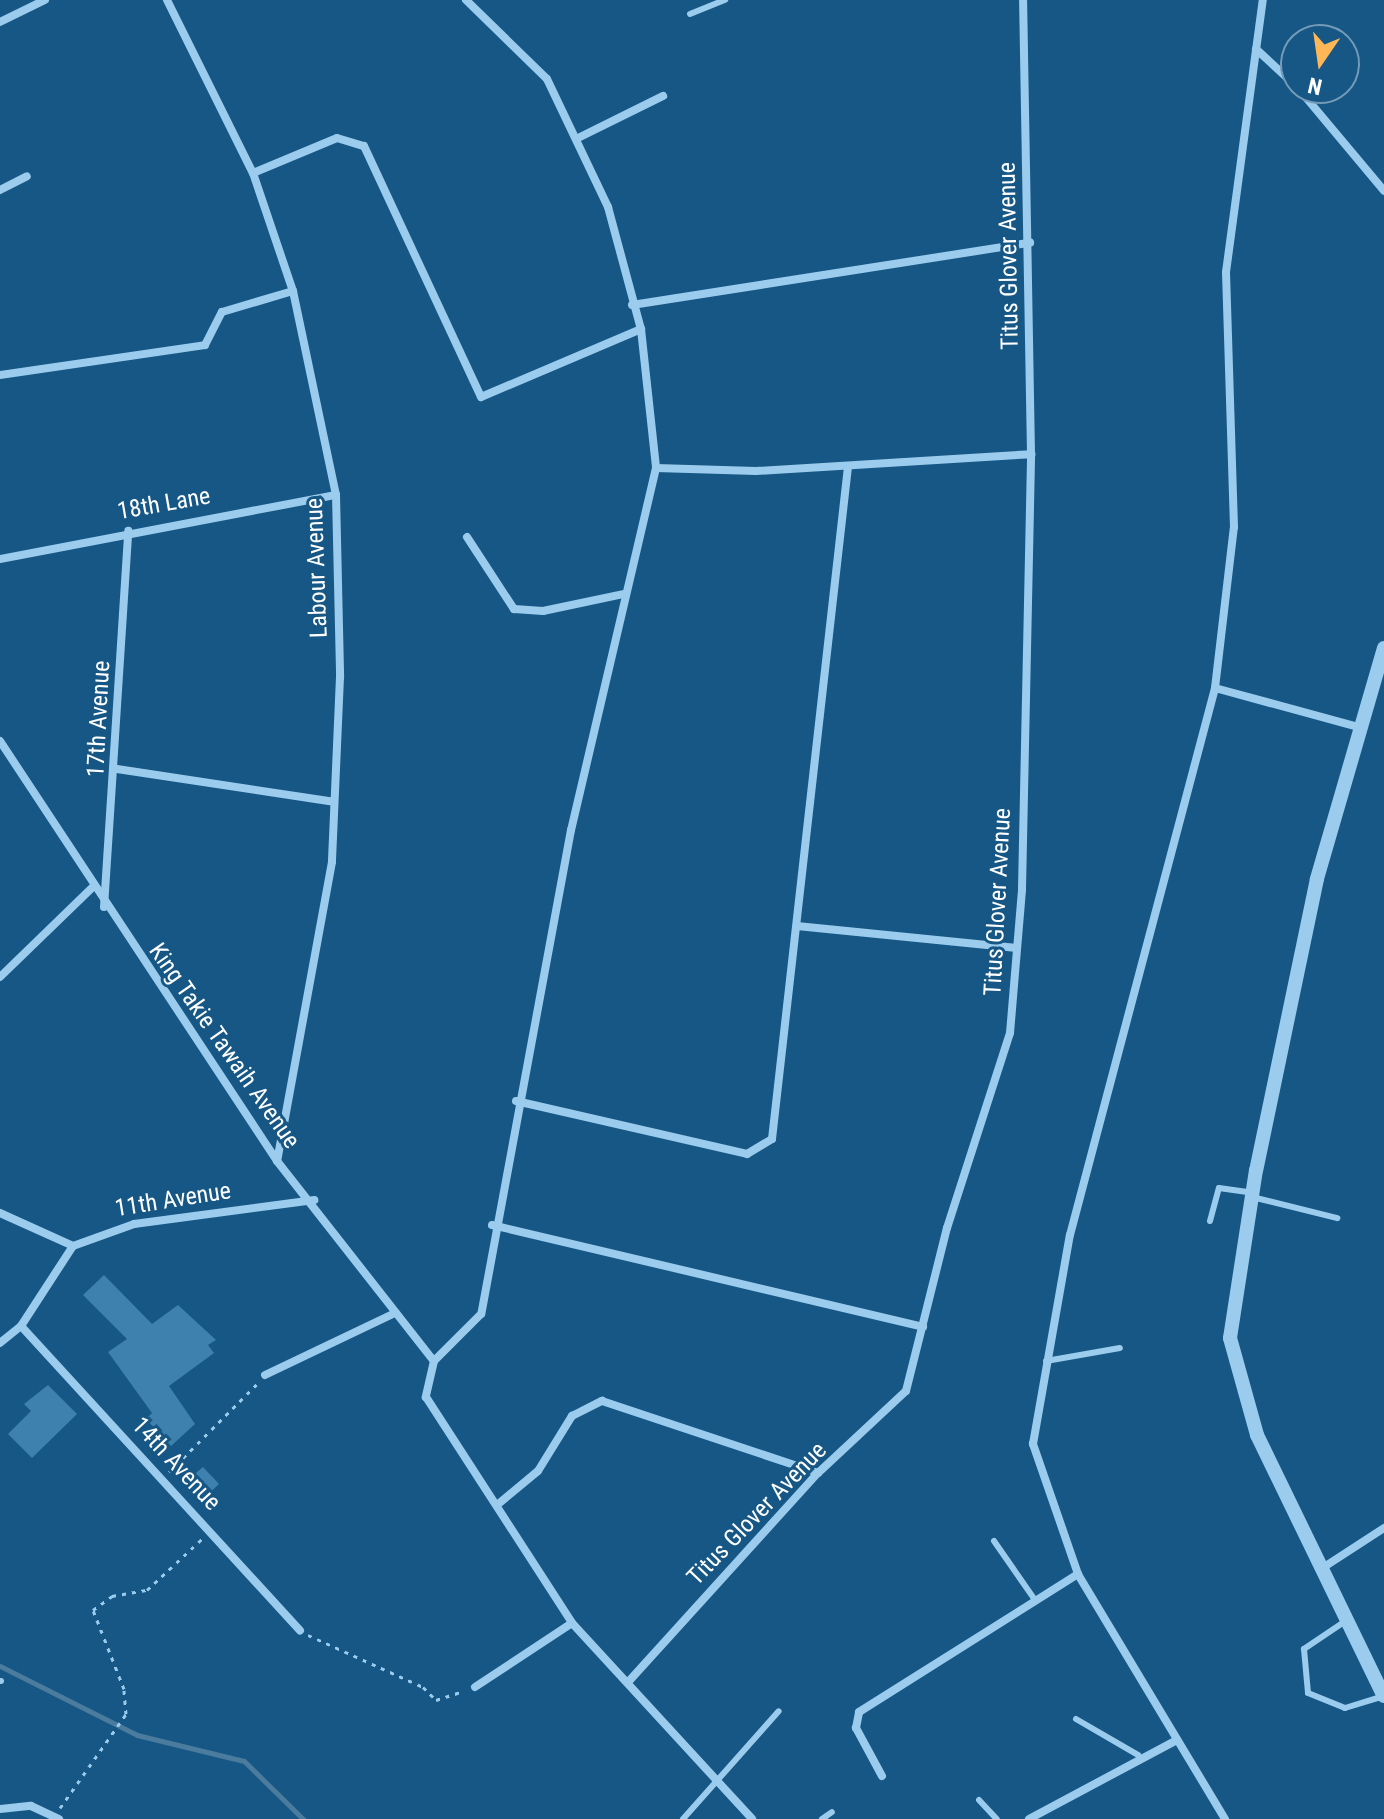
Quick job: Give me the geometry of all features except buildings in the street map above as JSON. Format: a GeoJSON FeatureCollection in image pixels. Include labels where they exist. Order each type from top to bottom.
{"type":"FeatureCollection","features":[{"type":"Feature","properties":{"kind":"street"},"geometry":{"type":"LineString","coordinates":[[0,22],[45,0]]}},
{"type":"Feature","properties":{"kind":"street","name":"Labour Avenue"},"geometry":{"type":"LineString","coordinates":[[167,0],[253,173],[293,291],[336,495],[334,802],[322,929],[277,1161]]}},
{"type":"Feature","properties":{"kind":"street","name":"Titus Glover Avenue"},"geometry":{"type":"LineString","coordinates":[[630,1680],[818,1473],[898,1404],[1010,1033],[1017,948],[1031,454],[1030,243],[1023,0]]}},
{"type":"Feature","properties":{"kind":"street"},"geometry":{"type":"LineString","coordinates":[[1225,1819],[1078,1574],[1033,1444],[1070,1235],[1215,688],[1234,527],[1226,272],[1263,0]]}},
{"type":"Feature","properties":{"kind":"street"},"geometry":{"type":"LineString","coordinates":[[471,2],[521,46],[578,138],[608,207],[632,305],[641,329],[656,468],[624,594],[516,1101],[492,1225],[481,1314],[434,1361],[426,1397],[572,1623],[630,1680],[719,1777],[752,1819]]}},
{"type":"Feature","properties":{"kind":"street"},"geometry":{"type":"LineString","coordinates":[[1256,49],[1280,71]]}},
{"type":"Feature","properties":{"kind":"street"},"geometry":{"type":"LineString","coordinates":[[578,138],[663,96]]}},
{"type":"Feature","properties":{"kind":"street"},"geometry":{"type":"LineString","coordinates":[[1311,104],[1384,191]]}},
{"type":"Feature","properties":{"kind":"street"},"geometry":{"type":"LineString","coordinates":[[253,173],[337,138],[364,146],[481,397],[641,329]]}},
{"type":"Feature","properties":{"kind":"street"},"geometry":{"type":"LineString","coordinates":[[0,190],[27,176]]}},
{"type":"Feature","properties":{"kind":"street"},"geometry":{"type":"LineString","coordinates":[[632,305],[1030,243]]}},
{"type":"Feature","properties":{"kind":"street"},"geometry":{"type":"LineString","coordinates":[[0,375],[205,345],[222,312],[293,291]]}},
{"type":"Feature","properties":{"kind":"street"},"geometry":{"type":"LineString","coordinates":[[656,468],[848,467],[1031,454]]}},
{"type":"Feature","properties":{"kind":"street"},"geometry":{"type":"LineString","coordinates":[[516,1101],[759,1153],[775,1127],[848,467]]}},
{"type":"Feature","properties":{"kind":"street","name":"18th Lane"},"geometry":{"type":"LineString","coordinates":[[0,559],[128,531],[336,495]]}},
{"type":"Feature","properties":{"kind":"street","name":"17th Avenue"},"geometry":{"type":"LineString","coordinates":[[104,908],[117,769],[128,531]]}},
{"type":"Feature","properties":{"kind":"street"},"geometry":{"type":"LineString","coordinates":[[467,537],[514,609],[543,611],[624,594]]}},
{"type":"Feature","properties":{"kind":"street"},"geometry":{"type":"LineString","coordinates":[[1384,648],[1317,879],[1252,1195],[1231,1354],[1281,1492],[1324,1567],[1384,1696]]}},
{"type":"Feature","properties":{"kind":"street"},"geometry":{"type":"LineString","coordinates":[[1215,688],[1359,727]]}},
{"type":"Feature","properties":{"kind":"street","name":"King Takie Tawaih Avenue"},"geometry":{"type":"LineString","coordinates":[[0,741],[104,908],[277,1161],[314,1200],[395,1313],[434,1361]]}},
{"type":"Feature","properties":{"kind":"street"},"geometry":{"type":"LineString","coordinates":[[117,769],[334,802]]}},
{"type":"Feature","properties":{"kind":"street"},"geometry":{"type":"LineString","coordinates":[[0,977],[92,888]]}},
{"type":"Feature","properties":{"kind":"street"},"geometry":{"type":"LineString","coordinates":[[797,926],[1017,948]]}},
{"type":"Feature","properties":{"kind":"street","name":"11th Avenue"},"geometry":{"type":"LineString","coordinates":[[73,1246],[134,1224],[314,1200]]}},
{"type":"Feature","properties":{"kind":"street"},"geometry":{"type":"LineString","coordinates":[[0,1213],[73,1246],[21,1326],[0,1343]]}},
{"type":"Feature","properties":{"kind":"street"},"geometry":{"type":"LineString","coordinates":[[492,1225],[923,1327]]}},
{"type":"Feature","properties":{"kind":"street"},"geometry":{"type":"LineString","coordinates":[[265,1375],[395,1313]]}},
{"type":"Feature","properties":{"kind":"street","name":"14th Avenue"},"geometry":{"type":"LineString","coordinates":[[21,1326],[300,1630]]}},
{"type":"Feature","properties":{"kind":"street"},"geometry":{"type":"LineString","coordinates":[[497,1505],[538,1471],[572,1416],[602,1401],[818,1473]]}},
{"type":"Feature","properties":{"kind":"street"},"geometry":{"type":"LineString","coordinates":[[1324,1567],[1384,1528]]}},
{"type":"Feature","properties":{"kind":"street"},"geometry":{"type":"LineString","coordinates":[[882,1776],[856,1728],[859,1712],[1078,1574]]}},
{"type":"Feature","properties":{"kind":"street"},"geometry":{"type":"LineString","coordinates":[[475,1687],[572,1623]]}},
{"type":"Feature","properties":{"kind":"street"},"geometry":{"type":"LineString","coordinates":[[1029,1819],[1138,1755],[1177,1740]]}},
{"type":"Feature","properties":{"kind":"street"},"geometry":{"type":"LineString","coordinates":[[0,1809],[21,1804],[57,1817]]}},
{"type":"Feature","properties":{"kind":"lane"},"geometry":{"type":"LineString","coordinates":[[690,14],[725,0]]}},
{"type":"Feature","properties":{"kind":"lane"},"geometry":{"type":"LineString","coordinates":[[1210,1221],[1219,1188],[1337,1218]]}},
{"type":"Feature","properties":{"kind":"lane"},"geometry":{"type":"LineString","coordinates":[[1046,1361],[1120,1348]]}},
{"type":"Feature","properties":{"kind":"lane"},"geometry":{"type":"LineString","coordinates":[[994,1541],[1035,1600]]}},
{"type":"Feature","properties":{"kind":"lane"},"geometry":{"type":"LineString","coordinates":[[1348,1619],[1304,1649],[1308,1693],[1345,1708],[1384,1696]]}},
{"type":"Feature","properties":{"kind":"lane"},"geometry":{"type":"LineString","coordinates":[[683,1819],[779,1711]]}},
{"type":"Feature","properties":{"kind":"lane"},"geometry":{"type":"LineString","coordinates":[[1076,1719],[1138,1755]]}},
{"type":"Feature","properties":{"kind":"lane"},"geometry":{"type":"LineString","coordinates":[[979,1800],[997,1819]]}},
{"type":"Feature","properties":{"kind":"lane"},"geometry":{"type":"LineString","coordinates":[[822,1819],[832,1812]]}},
{"type":"Feature","properties":{"kind":"path"},"geometry":{"type":"LineString","coordinates":[[162,1479],[265,1375]]}},
{"type":"Feature","properties":{"kind":"path"},"geometry":{"type":"LineString","coordinates":[[57,1817],[90,1773],[106,1740],[126,1714],[124,1689],[93,1610],[112,1596],[147,1590],[210,1531]]}},
{"type":"Feature","properties":{"kind":"path"},"geometry":{"type":"LineString","coordinates":[[300,1630],[423,1687],[436,1700],[475,1687]]}},
{"type":"Feature","properties":{"kind":"waterway"},"geometry":{"type":"LineString","coordinates":[[0,1666],[137,1735],[244,1761],[303,1819]]}}]}
